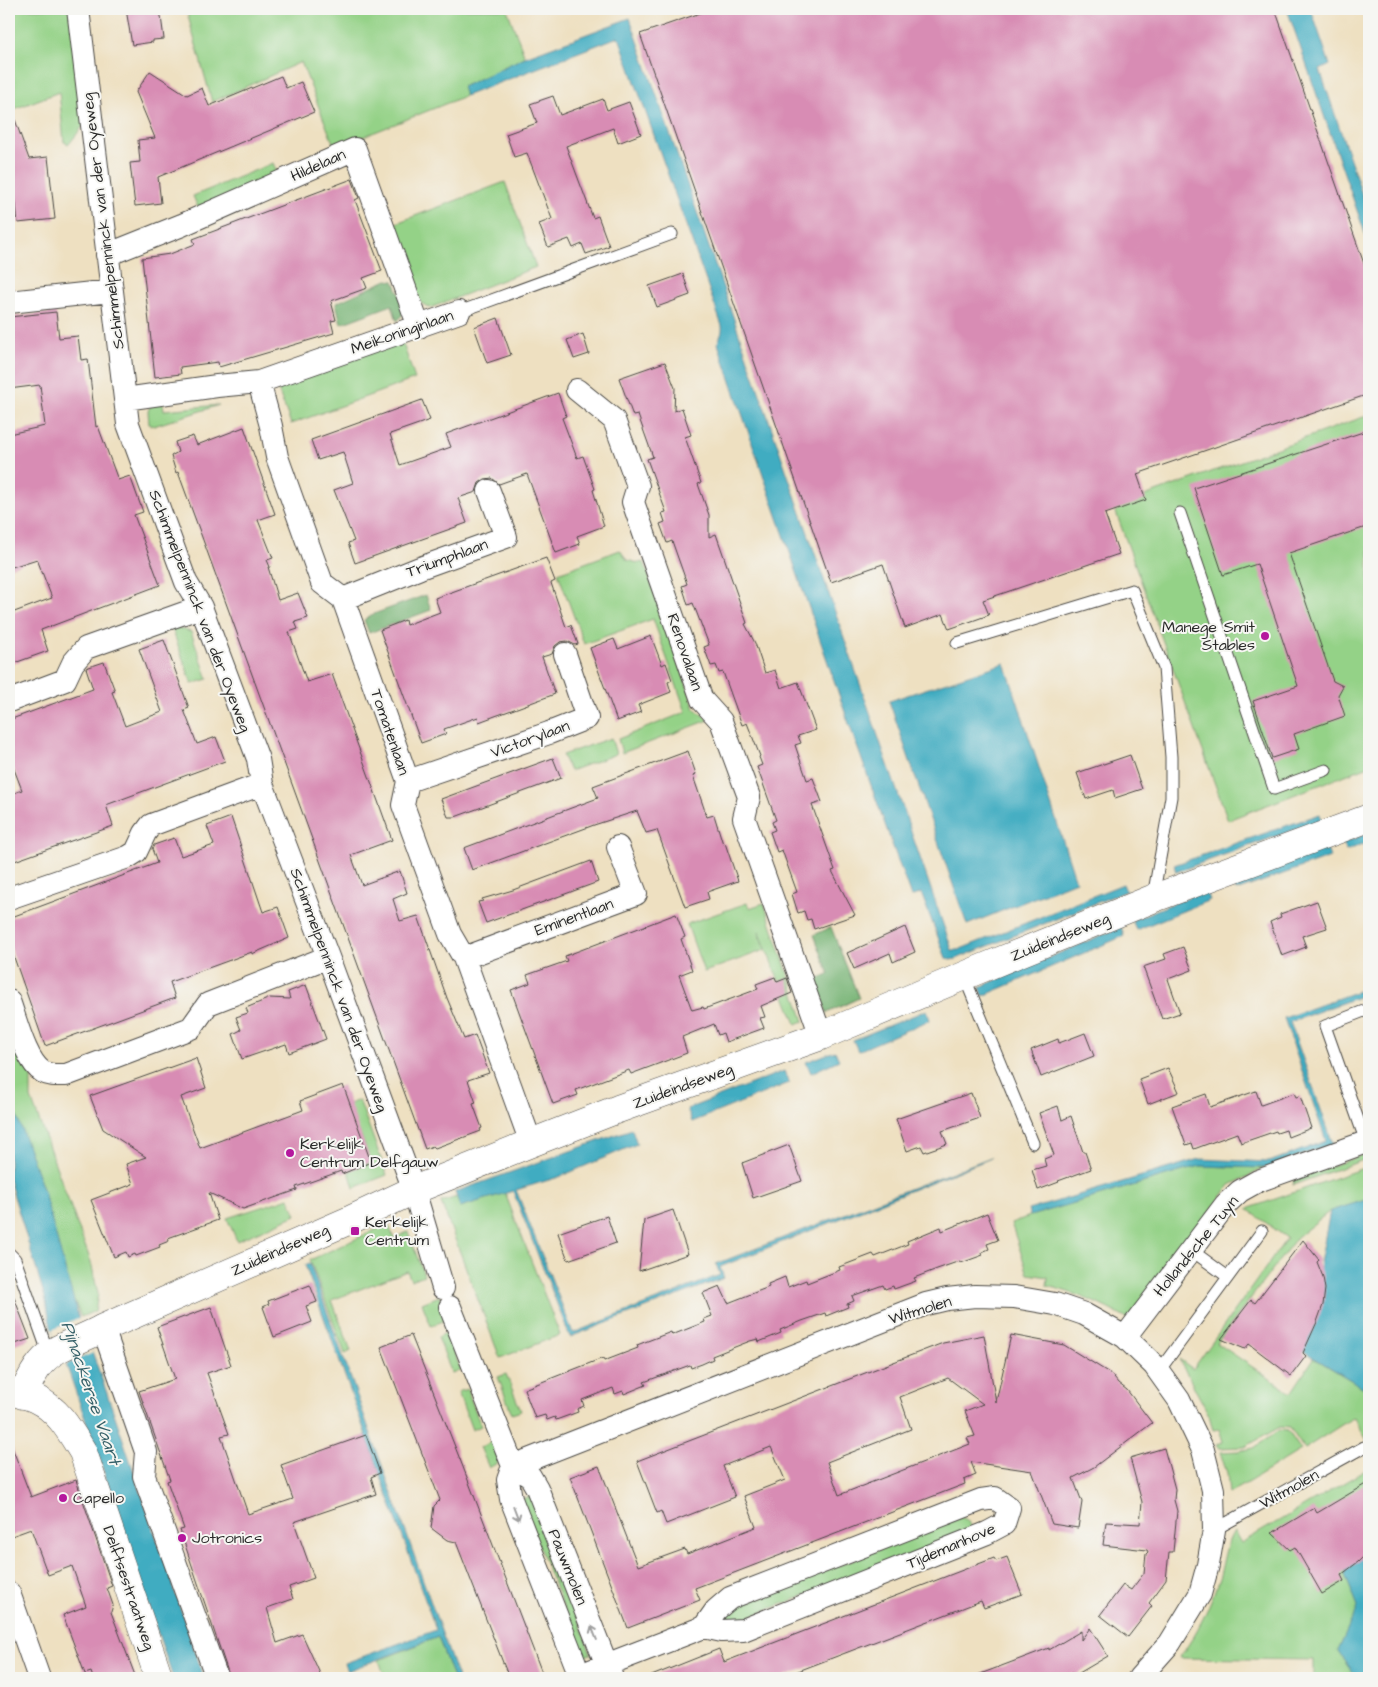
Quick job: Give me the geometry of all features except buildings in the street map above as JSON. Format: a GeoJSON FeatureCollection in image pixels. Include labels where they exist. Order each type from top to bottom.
{"type":"FeatureCollection","features":[{"type":"Feature","properties":{"kind":"street","name":"Schimmelpenninck van der Oyeweg"},"geometry":{"type":"LineString","coordinates":[[78,9],[128,424],[186,582],[201,607],[258,759],[262,784],[414,1190]]}},
{"type":"Feature","properties":{"kind":"street","name":"Hildelaan"},"geometry":{"type":"LineString","coordinates":[[107,255],[182,225],[355,149],[418,326]]}},
{"type":"Feature","properties":{"kind":"street"},"geometry":{"type":"LineString","coordinates":[[9,302],[111,291]]}},
{"type":"Feature","properties":{"kind":"street","name":"Meikoninginlaan"},"geometry":{"type":"LineString","coordinates":[[125,399],[259,382],[459,312]]}},
{"type":"Feature","properties":{"kind":"street"},"geometry":{"type":"LineString","coordinates":[[259,382],[277,457],[322,583],[344,599]]}},
{"type":"Feature","properties":{"kind":"street","name":"Renovalaan"},"geometry":{"type":"LineString","coordinates":[[577,390],[614,420],[638,486],[633,502],[636,511],[702,700],[721,721],[749,797],[744,818],[821,1036]]}},
{"type":"Feature","properties":{"kind":"street","name":"Triumphlaan"},"geometry":{"type":"LineString","coordinates":[[344,599],[420,568],[506,537],[488,491]]}},
{"type":"Feature","properties":{"kind":"street","name":"Tomatenlaan"},"geometry":{"type":"LineString","coordinates":[[344,599],[408,781],[403,805],[450,934],[464,958],[531,1143]]}},
{"type":"Feature","properties":{"kind":"street"},"geometry":{"type":"LineString","coordinates":[[9,701],[65,680],[73,663],[86,648],[201,607]]}},
{"type":"Feature","properties":{"kind":"street","name":"Victorylaan"},"geometry":{"type":"LineString","coordinates":[[408,781],[549,733],[587,718],[565,654]]}},
{"type":"Feature","properties":{"kind":"street"},"geometry":{"type":"LineString","coordinates":[[9,898],[130,861],[151,825],[262,784]]}},
{"type":"Feature","properties":{"kind":"street","name":"Zuideindseweg"},"geometry":{"type":"LineString","coordinates":[[16,1393],[36,1369],[54,1352],[414,1190],[618,1109],[821,1036],[1152,899],[1369,818]]}},
{"type":"Feature","properties":{"kind":"street","name":"Eminentlaan"},"geometry":{"type":"LineString","coordinates":[[464,958],[636,894],[618,846]]}},
{"type":"Feature","properties":{"kind":"street"},"geometry":{"type":"LineString","coordinates":[[9,1001],[29,1058],[36,1068],[44,1073],[56,1076],[66,1075],[191,1028],[208,1004],[328,957]]}},
{"type":"Feature","properties":{"kind":"street","name":"Hollandsche Tuyn"},"geometry":{"type":"LineString","coordinates":[[1125,1337],[1226,1204],[1240,1191],[1258,1181],[1368,1142]]}},
{"type":"Feature","properties":{"kind":"street","name":"Pauwmolen"},"geometry":{"type":"LineString","coordinates":[[414,1190],[447,1297],[512,1466],[508,1480],[511,1499],[581,1677]]}},
{"type":"Feature","properties":{"kind":"street","name":"Witmolen"},"geometry":{"type":"LineString","coordinates":[[512,1466],[926,1304],[947,1299],[975,1296],[1014,1297],[1055,1304],[1084,1314],[1125,1337],[1154,1365],[1178,1400],[1203,1450],[1213,1490],[1214,1530],[1208,1565],[1200,1594],[1170,1643],[1139,1678]]}},
{"type":"Feature","properties":{"kind":"street"},"geometry":{"type":"LineString","coordinates":[[95,1332],[146,1452],[144,1476],[217,1678]]}},
{"type":"Feature","properties":{"kind":"street","name":"Delftsestraatweg"},"geometry":{"type":"LineString","coordinates":[[16,1393],[35,1398],[53,1410],[63,1420],[83,1452],[160,1678]]}},
{"type":"Feature","properties":{"kind":"street","name":"Pauwmolen"},"geometry":{"type":"LineString","coordinates":[[512,1466],[530,1476],[537,1488],[609,1672]]}},
{"type":"Feature","properties":{"kind":"street","name":"Tijdemanhove"},"geometry":{"type":"LineString","coordinates":[[995,1498],[1009,1508],[1004,1524],[986,1533],[743,1630],[722,1631],[704,1627],[716,1610],[730,1598],[981,1500],[995,1498]]}},
{"type":"Feature","properties":{"kind":"street"},"geometry":{"type":"LineString","coordinates":[[9,1593],[34,1677]]}},
{"type":"Feature","properties":{"kind":"street"},"geometry":{"type":"LineString","coordinates":[[581,1677],[609,1672],[704,1627]]}},
{"type":"Feature","properties":{"kind":"lane","name":"Meikoninginlaan"},"geometry":{"type":"LineString","coordinates":[[459,312],[672,234]]}},
{"type":"Feature","properties":{"kind":"lane"},"geometry":{"type":"LineString","coordinates":[[1180,513],[1274,789],[1326,770]]}},
{"type":"Feature","properties":{"kind":"lane"},"geometry":{"type":"LineString","coordinates":[[957,643],[1132,590],[1164,668],[1171,757],[1171,797],[1152,899]]}},
{"type":"Feature","properties":{"kind":"lane"},"geometry":{"type":"LineString","coordinates":[[964,976],[1032,1143]]}},
{"type":"Feature","properties":{"kind":"lane","name":"Hollandsche Tuyn"},"geometry":{"type":"LineString","coordinates":[[1368,1142],[1325,1026],[1369,1009]]}},
{"type":"Feature","properties":{"kind":"lane"},"geometry":{"type":"LineString","coordinates":[[1159,1371],[1262,1231]]}},
{"type":"Feature","properties":{"kind":"lane"},"geometry":{"type":"LineString","coordinates":[[1191,1250],[1228,1277]]}},
{"type":"Feature","properties":{"kind":"lane"},"geometry":{"type":"LineString","coordinates":[[9,1253],[15,1259],[54,1352]]}},
{"type":"Feature","properties":{"kind":"lane","name":"Witmolen"},"geometry":{"type":"LineString","coordinates":[[1214,1530],[1364,1447]]}},
{"type":"Feature","properties":{"kind":"green space"},"geometry":{"type":"Polygon","coordinates":[[[9,9],[71,9],[84,125],[69,144],[64,142],[59,92],[9,111],[9,9]]]}},
{"type":"Feature","properties":{"kind":"green space"},"geometry":{"type":"Polygon","coordinates":[[[186,9],[507,9],[525,57],[462,87],[465,96],[335,148],[301,62],[212,102],[186,9]]]}},
{"type":"Feature","properties":{"kind":"green space"},"geometry":{"type":"Polygon","coordinates":[[[273,163],[279,177],[199,210],[193,196],[273,163]]]}},
{"type":"Feature","properties":{"kind":"green space"},"geometry":{"type":"Polygon","coordinates":[[[505,182],[536,267],[430,308],[419,302],[391,225],[505,182]]]}},
{"type":"Feature","properties":{"kind":"green space"},"geometry":{"type":"Polygon","coordinates":[[[387,280],[394,281],[401,297],[403,313],[397,321],[392,305],[341,324],[336,303],[387,280]]]}},
{"type":"Feature","properties":{"kind":"green space"},"geometry":{"type":"Polygon","coordinates":[[[401,338],[415,379],[291,424],[277,387],[401,338]]]}},
{"type":"Feature","properties":{"kind":"green space"},"geometry":{"type":"Polygon","coordinates":[[[163,403],[164,410],[219,405],[154,426],[149,424],[148,411],[151,404],[163,403]]]}},
{"type":"Feature","properties":{"kind":"green space","name":"Manege Smit Stables"},"geometry":{"type":"Polygon","coordinates":[[[1369,415],[1369,766],[1228,820],[1114,507],[1369,415]]]}},
{"type":"Feature","properties":{"kind":"green space"},"geometry":{"type":"Polygon","coordinates":[[[620,550],[627,560],[638,563],[644,562],[695,709],[709,720],[622,753],[618,739],[686,712],[653,619],[584,644],[558,573],[620,550]]]}},
{"type":"Feature","properties":{"kind":"green space"},"geometry":{"type":"Polygon","coordinates":[[[426,595],[431,610],[369,633],[364,620],[371,615],[426,595]]]}},
{"type":"Feature","properties":{"kind":"green space"},"geometry":{"type":"Polygon","coordinates":[[[171,626],[191,632],[208,679],[192,684],[171,626]]]}},
{"type":"Feature","properties":{"kind":"green space"},"geometry":{"type":"Polygon","coordinates":[[[611,738],[616,754],[570,771],[562,755],[611,738]]]}},
{"type":"Feature","properties":{"kind":"green space"},"geometry":{"type":"Polygon","coordinates":[[[747,903],[749,908],[764,903],[804,1021],[796,1024],[759,931],[765,950],[704,972],[687,924],[747,903]]]}},
{"type":"Feature","properties":{"kind":"green space"},"geometry":{"type":"Polygon","coordinates":[[[831,927],[859,998],[827,1013],[814,980],[829,974],[814,935],[831,927]]]}},
{"type":"Feature","properties":{"kind":"green space"},"geometry":{"type":"Polygon","coordinates":[[[9,1019],[31,1078],[31,1098],[91,1262],[98,1294],[95,1311],[81,1317],[71,1293],[43,1189],[12,1105],[13,1096],[9,1084],[9,1019]]]}},
{"type":"Feature","properties":{"kind":"green space"},"geometry":{"type":"Polygon","coordinates":[[[359,1100],[387,1175],[354,1188],[349,1171],[371,1162],[349,1104],[359,1100]]]}},
{"type":"Feature","properties":{"kind":"green space"},"geometry":{"type":"Polygon","coordinates":[[[1369,1153],[1369,1158],[1293,1185],[1294,1179],[1369,1153]]]}},
{"type":"Feature","properties":{"kind":"green space"},"geometry":{"type":"Polygon","coordinates":[[[1200,1166],[1265,1168],[1230,1185],[1127,1319],[1088,1300],[1047,1286],[1048,1277],[1028,1274],[1011,1223],[1200,1166]]]}},
{"type":"Feature","properties":{"kind":"green space"},"geometry":{"type":"Polygon","coordinates":[[[1369,1166],[1369,1199],[1330,1211],[1297,1237],[1217,1343],[1291,1393],[1314,1358],[1369,1391],[1369,1444],[1354,1417],[1304,1449],[1290,1428],[1280,1427],[1245,1447],[1219,1448],[1217,1444],[1223,1442],[1219,1429],[1213,1430],[1209,1415],[1179,1359],[1193,1369],[1287,1238],[1247,1209],[1369,1166]]]}},
{"type":"Feature","properties":{"kind":"green space"},"geometry":{"type":"Polygon","coordinates":[[[505,1193],[560,1335],[500,1358],[441,1202],[457,1197],[460,1207],[505,1193]]]}},
{"type":"Feature","properties":{"kind":"green space"},"geometry":{"type":"Polygon","coordinates":[[[289,1198],[296,1215],[237,1241],[227,1218],[289,1198]]]}},
{"type":"Feature","properties":{"kind":"green space"},"geometry":{"type":"Polygon","coordinates":[[[388,1224],[394,1238],[408,1232],[424,1275],[411,1280],[407,1271],[332,1300],[351,1351],[345,1354],[310,1260],[388,1224]]]}},
{"type":"Feature","properties":{"kind":"green space"},"geometry":{"type":"Polygon","coordinates":[[[439,1296],[448,1319],[431,1326],[422,1303],[439,1296]]]}},
{"type":"Feature","properties":{"kind":"green space"},"geometry":{"type":"Polygon","coordinates":[[[446,1333],[461,1370],[452,1374],[438,1337],[446,1333]]]}},
{"type":"Feature","properties":{"kind":"green space"},"geometry":{"type":"Polygon","coordinates":[[[506,1374],[521,1411],[512,1414],[498,1377],[506,1374]]]}},
{"type":"Feature","properties":{"kind":"green space"},"geometry":{"type":"Polygon","coordinates":[[[467,1389],[481,1426],[472,1430],[458,1392],[467,1389]]]}},
{"type":"Feature","properties":{"kind":"green space"},"geometry":{"type":"Polygon","coordinates":[[[1279,1430],[1288,1431],[1301,1450],[1229,1494],[1227,1473],[1220,1452],[1254,1448],[1279,1430]]]}},
{"type":"Feature","properties":{"kind":"green space"},"geometry":{"type":"Polygon","coordinates":[[[495,1441],[499,1462],[489,1468],[480,1447],[495,1441]]]}},
{"type":"Feature","properties":{"kind":"green space"},"geometry":{"type":"Polygon","coordinates":[[[1369,1468],[1369,1519],[1345,1575],[1358,1607],[1338,1651],[1356,1676],[1355,1678],[1313,1678],[1313,1660],[1179,1658],[1192,1639],[1208,1607],[1234,1531],[1241,1543],[1369,1468]]]}},
{"type":"Feature","properties":{"kind":"green space"},"geometry":{"type":"Polygon","coordinates":[[[533,1495],[591,1654],[583,1656],[520,1500],[533,1495]]]}},
{"type":"Feature","properties":{"kind":"green space"},"geometry":{"type":"Polygon","coordinates":[[[961,1517],[967,1520],[971,1527],[967,1535],[732,1623],[728,1615],[732,1608],[961,1517]]]}},
{"type":"Feature","properties":{"kind":"green space"},"geometry":{"type":"Polygon","coordinates":[[[438,1637],[453,1678],[385,1678],[379,1660],[438,1637]]]}},
{"type":"Feature","properties":{"kind":"water"},"geometry":{"type":"Polygon","coordinates":[[[1287,9],[1311,9],[1330,65],[1320,70],[1369,215],[1369,245],[1287,9]]]}},
{"type":"Feature","properties":{"kind":"water"},"geometry":{"type":"Polygon","coordinates":[[[630,18],[952,950],[958,950],[1123,884],[1126,891],[950,960],[946,958],[921,893],[911,897],[718,344],[722,326],[620,40],[618,37],[465,96],[462,87],[525,57],[630,18]]]}},
{"type":"Feature","properties":{"kind":"water"},"geometry":{"type":"Polygon","coordinates":[[[1005,663],[1076,881],[967,925],[889,701],[1005,663]]]}},
{"type":"Feature","properties":{"kind":"water"},"geometry":{"type":"Polygon","coordinates":[[[1320,814],[1322,820],[1176,872],[1174,865],[1320,814]]]}},
{"type":"Feature","properties":{"kind":"water"},"geometry":{"type":"Polygon","coordinates":[[[1368,833],[1369,862],[1363,844],[1346,851],[1342,843],[1368,833]]]}},
{"type":"Feature","properties":{"kind":"water"},"geometry":{"type":"Polygon","coordinates":[[[1326,847],[1330,857],[1236,891],[1232,880],[1326,847]]]}},
{"type":"Feature","properties":{"kind":"water"},"geometry":{"type":"Polygon","coordinates":[[[1206,890],[1210,900],[1136,930],[1132,920],[1206,890]]]}},
{"type":"Feature","properties":{"kind":"water"},"geometry":{"type":"Polygon","coordinates":[[[1121,927],[1124,936],[983,996],[980,987],[1121,927]]]}},
{"type":"Feature","properties":{"kind":"water"},"geometry":{"type":"Polygon","coordinates":[[[1369,987],[1369,993],[1290,1022],[1333,1144],[1265,1168],[1200,1166],[1030,1216],[1028,1210],[1199,1159],[1269,1162],[1326,1141],[1284,1018],[1369,987]]]}},
{"type":"Feature","properties":{"kind":"water"},"geometry":{"type":"Polygon","coordinates":[[[927,1010],[930,1020],[858,1051],[853,1040],[927,1010]]]}},
{"type":"Feature","properties":{"kind":"water"},"geometry":{"type":"Polygon","coordinates":[[[835,1051],[839,1060],[811,1073],[806,1062],[835,1051]]]}},
{"type":"Feature","properties":{"kind":"water"},"geometry":{"type":"Polygon","coordinates":[[[784,1071],[789,1083],[692,1122],[687,1109],[784,1071]]]}},
{"type":"Feature","properties":{"kind":"water","name":"Pijnackerse Vaart"},"geometry":{"type":"Polygon","coordinates":[[[9,1084],[13,1096],[13,1105],[43,1189],[79,1319],[115,1416],[204,1678],[173,1678],[102,1467],[51,1327],[46,1301],[9,1180],[9,1084]]]}},
{"type":"Feature","properties":{"kind":"water"},"geometry":{"type":"Polygon","coordinates":[[[632,1129],[637,1144],[559,1177],[516,1190],[573,1333],[720,1275],[716,1264],[991,1158],[720,1267],[724,1278],[570,1337],[513,1191],[460,1207],[455,1192],[632,1129]]]}},
{"type":"Feature","properties":{"kind":"water"},"geometry":{"type":"Polygon","coordinates":[[[1369,1199],[1369,1391],[1303,1351],[1330,1211],[1369,1199]]]}},
{"type":"Feature","properties":{"kind":"water"},"geometry":{"type":"Polygon","coordinates":[[[310,1264],[458,1678],[453,1678],[438,1637],[347,1671],[345,1663],[436,1630],[305,1265],[310,1264]]]}},
{"type":"Feature","properties":{"kind":"water"},"geometry":{"type":"Polygon","coordinates":[[[1369,1519],[1369,1678],[1355,1678],[1356,1676],[1338,1651],[1358,1607],[1345,1575],[1369,1519]]]}},
{"type":"Feature","properties":{"kind":"pier"},"geometry":{"type":"Polygon","coordinates":[[[80,1317],[93,1353],[65,1365],[52,1330],[80,1317]]]}},
{"type":"Feature","properties":{"kind":"place","name":"Manege Smit Stables"},"geometry":{"type":"Point","coordinates":[1265,636]}},
{"type":"Feature","properties":{"kind":"place","name":"Kerkelijk Centrum Delfgauw"},"geometry":{"type":"Point","coordinates":[290,1153]}},
{"type":"Feature","properties":{"kind":"place","name":"Kerkelijk Centrum"},"geometry":{"type":"Point","coordinates":[355,1231]}},
{"type":"Feature","properties":{"kind":"place","name":"Capello"},"geometry":{"type":"Point","coordinates":[63,1498]}},
{"type":"Feature","properties":{"kind":"place","name":"Jotronics"},"geometry":{"type":"Point","coordinates":[182,1538]}}]}
